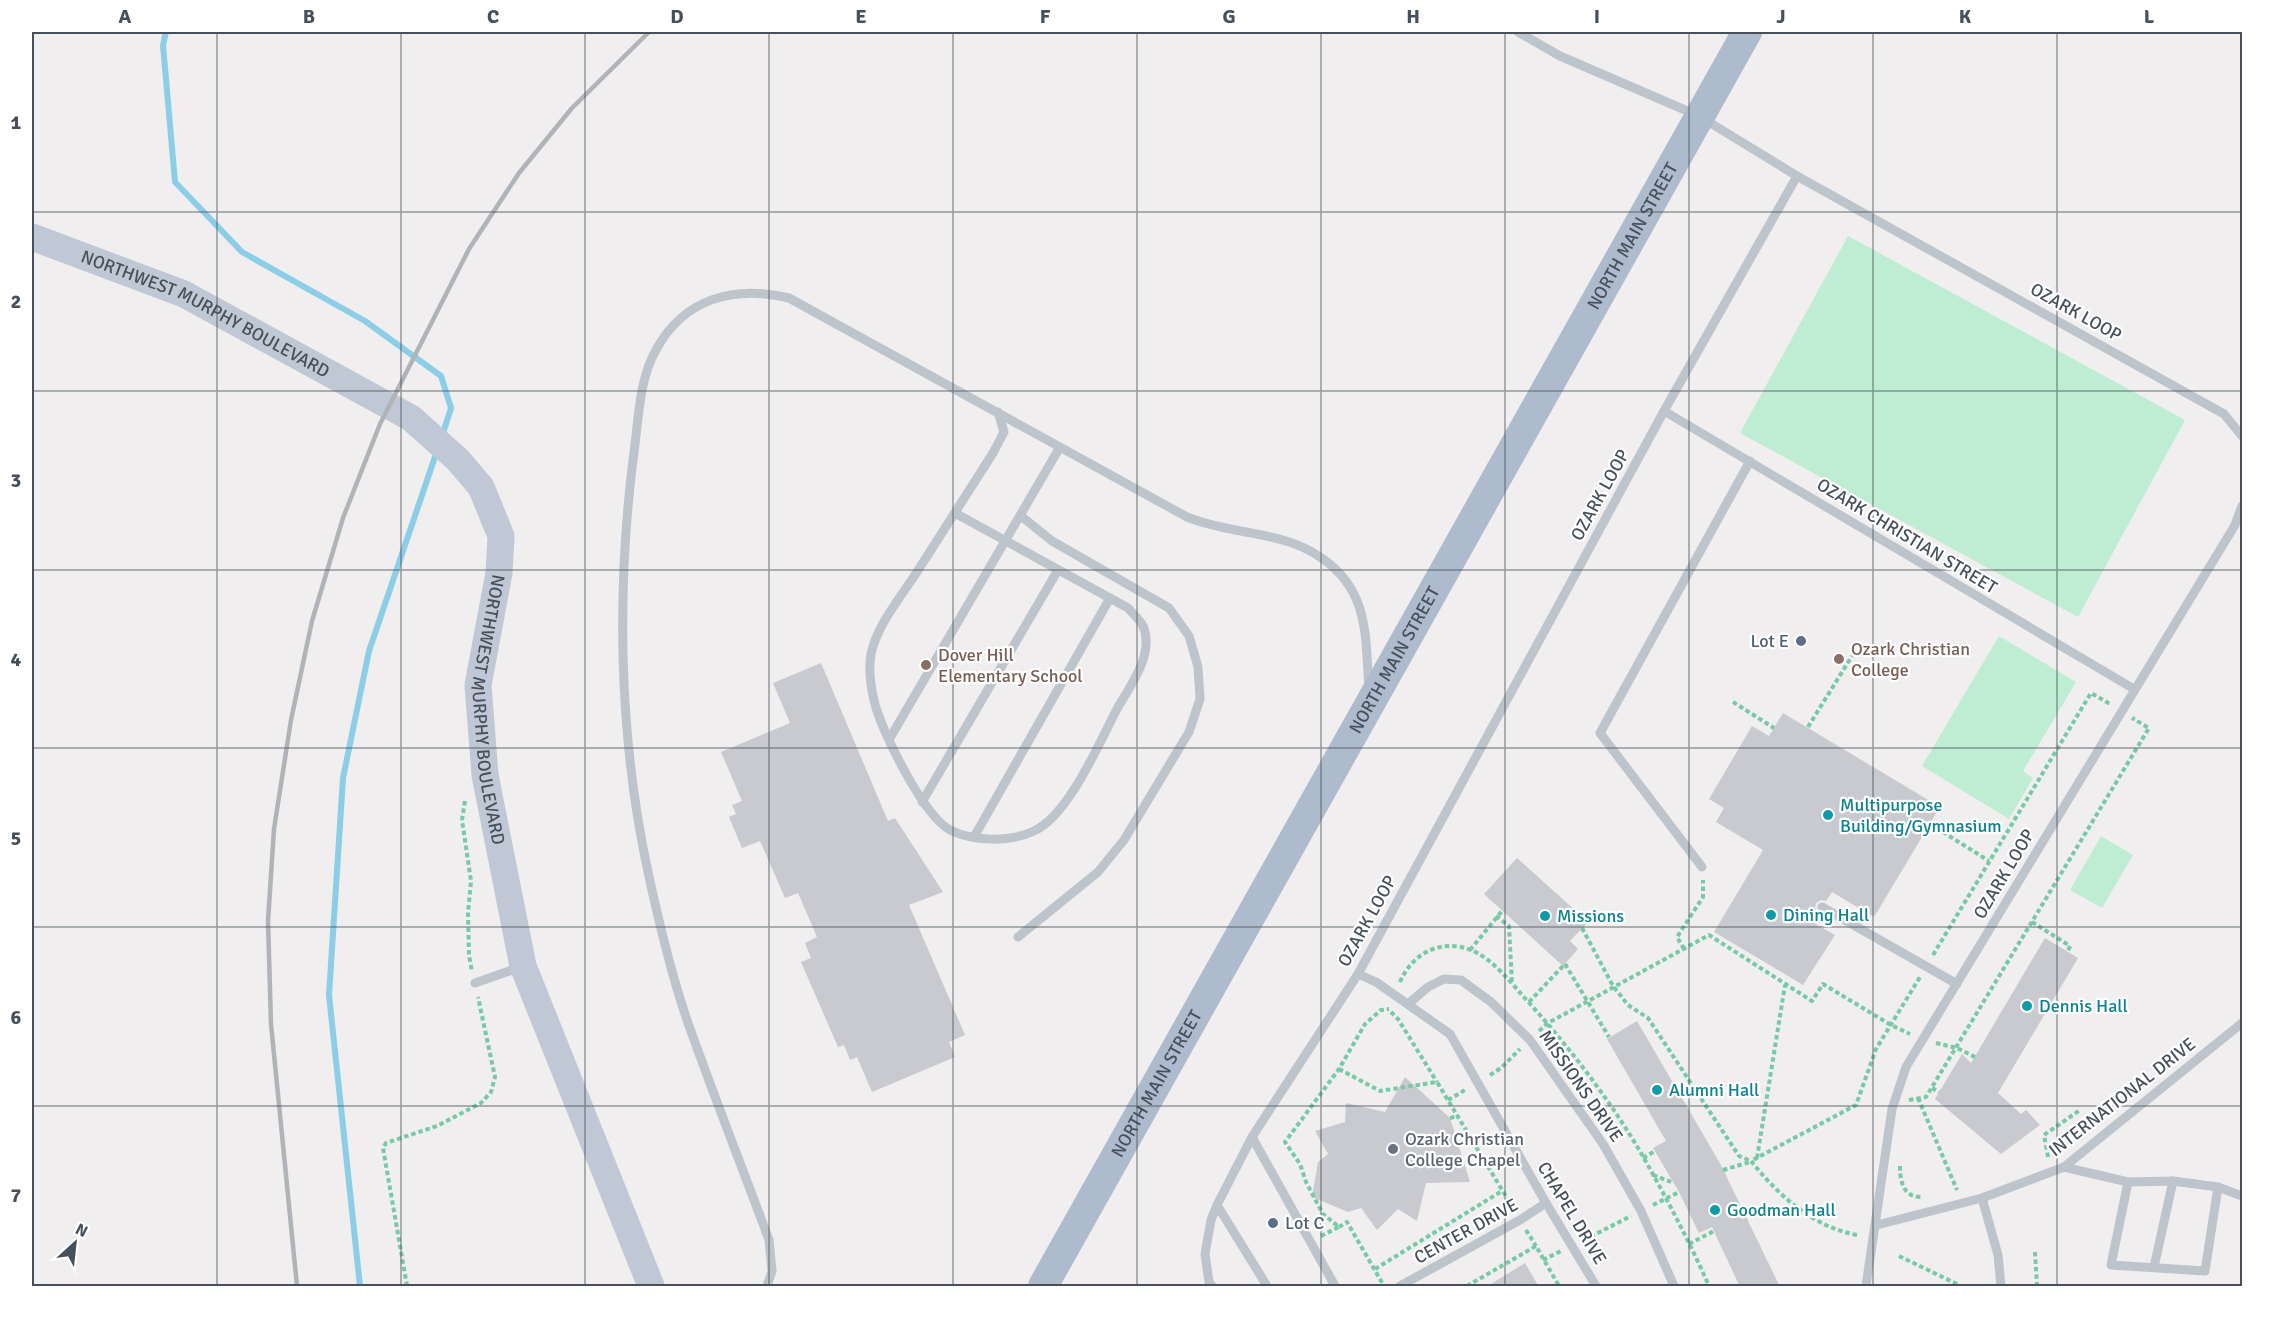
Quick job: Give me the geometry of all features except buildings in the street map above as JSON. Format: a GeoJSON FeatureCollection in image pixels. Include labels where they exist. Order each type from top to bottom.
{"type":"FeatureCollection","features":[{"type":"Feature","properties":{"kind":"main road","name":"NORTH MAIN STREET"},"geometry":{"type":"LineString","coordinates":[[1043,1287],[1747,32]]}},
{"type":"Feature","properties":{"kind":"street","name":"NORTHWEST MURPHY BOULEVARD"},"geometry":{"type":"LineString","coordinates":[[32,237],[184,294],[411,418],[458,460],[481,487],[501,536],[499,573],[478,685],[485,775],[523,966],[651,1287]]}},
{"type":"Feature","properties":{"kind":"lane"},"geometry":{"type":"LineString","coordinates":[[1518,32],[1560,56],[1699,116],[1797,176]]}},
{"type":"Feature","properties":{"kind":"lane","name":"OZARK LOOP"},"geometry":{"type":"LineString","coordinates":[[1212,1287],[1209,1282],[1205,1254],[1211,1220],[1252,1137],[1358,974],[1664,411],[1797,176],[2224,414],[2242,436]]}},
{"type":"Feature","properties":{"kind":"lane"},"geometry":{"type":"LineString","coordinates":[[767,1287],[771,1271],[769,1240],[687,1021],[648,870],[630,760],[624,679],[626,512],[645,378],[657,348],[668,333],[694,309],[711,299],[729,293],[747,291],[770,293],[789,298],[1196,521],[1205,525],[1287,541],[1310,550],[1344,577],[1355,593],[1362,611],[1369,704]]}},
{"type":"Feature","properties":{"kind":"lane","name":"OZARK CHRISTIAN STREET"},"geometry":{"type":"LineString","coordinates":[[1664,411],[2134,689]]}},
{"type":"Feature","properties":{"kind":"lane"},"geometry":{"type":"LineString","coordinates":[[955,513],[1128,609],[1142,626],[1147,647],[1138,672],[1057,815],[1035,831],[1008,839],[974,837],[951,830],[935,818],[922,802],[876,708],[869,674],[872,652],[888,617],[1004,432],[998,412]]}},
{"type":"Feature","properties":{"kind":"lane"},"geometry":{"type":"LineString","coordinates":[[890,738],[1060,447]]}},
{"type":"Feature","properties":{"kind":"lane"},"geometry":{"type":"LineString","coordinates":[[1702,867],[1600,733],[1750,461]]}},
{"type":"Feature","properties":{"kind":"lane","name":"OZARK LOOP"},"geometry":{"type":"LineString","coordinates":[[1866,1287],[1877,1225],[1892,1108],[1906,1067],[2235,525],[2242,506]]}},
{"type":"Feature","properties":{"kind":"lane"},"geometry":{"type":"LineString","coordinates":[[1018,937],[1098,872],[1124,840],[1189,732],[1200,699],[1198,667],[1189,636],[1168,608],[1052,541],[1021,516]]}},
{"type":"Feature","properties":{"kind":"lane"},"geometry":{"type":"LineString","coordinates":[[922,802],[1058,570]]}},
{"type":"Feature","properties":{"kind":"lane"},"geometry":{"type":"LineString","coordinates":[[974,837],[1110,598]]}},
{"type":"Feature","properties":{"kind":"lane"},"geometry":{"type":"LineString","coordinates":[[1822,908],[1957,984]]}},
{"type":"Feature","properties":{"kind":"lane"},"geometry":{"type":"LineString","coordinates":[[475,983],[523,966]]}},
{"type":"Feature","properties":{"kind":"lane","name":"CHAPEL DRIVE"},"geometry":{"type":"LineString","coordinates":[[1358,974],[1376,982],[1450,1034],[1596,1287]]}},
{"type":"Feature","properties":{"kind":"lane","name":"MISSIONS DRIVE"},"geometry":{"type":"LineString","coordinates":[[1408,1004],[1428,987],[1444,979],[1461,980],[1491,1002],[1530,1040],[1603,1144],[1641,1211],[1674,1287]]}},
{"type":"Feature","properties":{"kind":"lane","name":"INTERNATIONAL DRIVE"},"geometry":{"type":"LineString","coordinates":[[1877,1225],[1983,1198],[2064,1167],[2242,1023]]}},
{"type":"Feature","properties":{"kind":"lane"},"geometry":{"type":"LineString","coordinates":[[1252,1137],[1335,1287]]}},
{"type":"Feature","properties":{"kind":"lane"},"geometry":{"type":"LineString","coordinates":[[2064,1167],[2128,1182],[2173,1181],[2218,1187],[2242,1196]]}},
{"type":"Feature","properties":{"kind":"lane"},"geometry":{"type":"LineString","coordinates":[[2154,1267],[2173,1181]]}},
{"type":"Feature","properties":{"kind":"lane"},"geometry":{"type":"LineString","coordinates":[[2128,1182],[2111,1265],[2205,1271],[2218,1187]]}},
{"type":"Feature","properties":{"kind":"lane"},"geometry":{"type":"LineString","coordinates":[[1983,1198],[1998,1255],[2001,1287]]}},
{"type":"Feature","properties":{"kind":"lane","name":"CENTER DRIVE"},"geometry":{"type":"LineString","coordinates":[[1401,1287],[1546,1203]]}},
{"type":"Feature","properties":{"kind":"lane"},"geometry":{"type":"LineString","coordinates":[[1217,1205],[1267,1287]]}},
{"type":"Feature","properties":{"kind":"path"},"geometry":{"type":"LineString","coordinates":[[1808,727],[1852,656]]}},
{"type":"Feature","properties":{"kind":"path"},"geometry":{"type":"LineString","coordinates":[[1723,1170],[1751,1161],[1856,1105],[1876,1049],[2091,693],[2149,728],[1932,1088],[1926,1097],[1910,1098],[1908,1108]]}},
{"type":"Feature","properties":{"kind":"path"},"geometry":{"type":"LineString","coordinates":[[1732,702],[1774,728]]}},
{"type":"Feature","properties":{"kind":"path"},"geometry":{"type":"LineString","coordinates":[[407,1287],[383,1148],[386,1143],[437,1126],[481,1103],[491,1092],[495,1077],[469,956],[468,913],[471,881],[462,820],[466,797]]}},
{"type":"Feature","properties":{"kind":"path"},"geometry":{"type":"LineString","coordinates":[[1930,824],[1989,861]]}},
{"type":"Feature","properties":{"kind":"path"},"geometry":{"type":"LineString","coordinates":[[1684,949],[1677,937],[1703,897],[1702,867]]}},
{"type":"Feature","properties":{"kind":"path"},"geometry":{"type":"LineString","coordinates":[[1470,950],[1502,911]]}},
{"type":"Feature","properties":{"kind":"path"},"geometry":{"type":"LineString","coordinates":[[1496,916],[1509,926],[1512,984]]}},
{"type":"Feature","properties":{"kind":"path"},"geometry":{"type":"LineString","coordinates":[[2032,922],[2070,946],[2068,951]]}},
{"type":"Feature","properties":{"kind":"path"},"geometry":{"type":"LineString","coordinates":[[1582,928],[1613,986],[1628,1005],[1648,1018],[1739,1156],[1751,1161],[1779,1193],[1798,1208],[1834,1229],[1857,1235]]}},
{"type":"Feature","properties":{"kind":"path"},"geometry":{"type":"LineString","coordinates":[[1448,1100],[1501,1068],[1548,1023],[1709,934],[1812,1001],[1823,984],[1891,1025]]}},
{"type":"Feature","properties":{"kind":"path"},"geometry":{"type":"LineString","coordinates":[[1389,1010],[1405,971],[1425,952],[1444,947],[1470,950],[1485,959],[1548,1023],[1597,1089],[1653,1175],[1709,1287]]}},
{"type":"Feature","properties":{"kind":"path"},"geometry":{"type":"LineString","coordinates":[[1529,1002],[1564,965],[1609,1037]]}},
{"type":"Feature","properties":{"kind":"path"},"geometry":{"type":"LineString","coordinates":[[1756,1158],[1785,984]]}},
{"type":"Feature","properties":{"kind":"path"},"geometry":{"type":"LineString","coordinates":[[1339,1227],[1323,1214],[1300,1164],[1285,1142],[1339,1069],[1365,1024],[1381,1010],[1389,1010],[1398,1019],[1458,1116],[1559,1287]]}},
{"type":"Feature","properties":{"kind":"path"},"geometry":{"type":"LineString","coordinates":[[1957,1047],[1975,1057]]}},
{"type":"Feature","properties":{"kind":"path"},"geometry":{"type":"LineString","coordinates":[[1339,1069],[1380,1091],[1437,1082]]}},
{"type":"Feature","properties":{"kind":"path"},"geometry":{"type":"LineString","coordinates":[[1932,1088],[1939,1092]]}},
{"type":"Feature","properties":{"kind":"path"},"geometry":{"type":"LineString","coordinates":[[1918,1098],[1958,1189],[1946,1192]]}},
{"type":"Feature","properties":{"kind":"path"},"geometry":{"type":"LineString","coordinates":[[2038,1161],[2049,1157],[2044,1135],[2080,1110]]}},
{"type":"Feature","properties":{"kind":"path"},"geometry":{"type":"LineString","coordinates":[[1450,1118],[1458,1116]]}},
{"type":"Feature","properties":{"kind":"path"},"geometry":{"type":"LineString","coordinates":[[1643,1158],[1655,1151]]}},
{"type":"Feature","properties":{"kind":"path"},"geometry":{"type":"LineString","coordinates":[[1899,1160],[1901,1185],[1916,1198],[1925,1197]]}},
{"type":"Feature","properties":{"kind":"path"},"geometry":{"type":"LineString","coordinates":[[1653,1175],[1674,1184]]}},
{"type":"Feature","properties":{"kind":"path"},"geometry":{"type":"LineString","coordinates":[[1375,1269],[1502,1191]]}},
{"type":"Feature","properties":{"kind":"path"},"geometry":{"type":"LineString","coordinates":[[1543,1260],[1679,1192]]}},
{"type":"Feature","properties":{"kind":"path"},"geometry":{"type":"LineString","coordinates":[[1310,1242],[1347,1222],[1384,1287]]}},
{"type":"Feature","properties":{"kind":"path"},"geometry":{"type":"LineString","coordinates":[[1689,1244],[1714,1231]]}},
{"type":"Feature","properties":{"kind":"path"},"geometry":{"type":"LineString","coordinates":[[1467,1287],[1536,1246]]}},
{"type":"Feature","properties":{"kind":"path"},"geometry":{"type":"LineString","coordinates":[[2035,1252],[2037,1287]]}},
{"type":"Feature","properties":{"kind":"path"},"geometry":{"type":"LineString","coordinates":[[1899,1256],[1961,1287]]}},
{"type":"Feature","properties":{"kind":"green space"},"geometry":{"type":"Polygon","coordinates":[[[1848,236],[2185,420],[2078,617],[1740,433],[1848,236]]]}},
{"type":"Feature","properties":{"kind":"green space"},"geometry":{"type":"Polygon","coordinates":[[[1999,636],[2076,682],[2023,771],[2033,778],[2009,819],[1922,766],[1999,636]]]}},
{"type":"Feature","properties":{"kind":"green space"},"geometry":{"type":"Polygon","coordinates":[[[2101,836],[2133,855],[2102,908],[2070,890],[2101,836]]]}},
{"type":"Feature","properties":{"kind":"waterway"},"geometry":{"type":"LineString","coordinates":[[166,32],[163,45],[175,182],[242,252],[365,321],[441,376],[451,408],[442,436]]}},
{"type":"Feature","properties":{"kind":"waterway"},"geometry":{"type":"LineString","coordinates":[[360,1286],[329,995],[343,778],[369,651],[437,451]]}},
{"type":"Feature","properties":{"kind":"railway"},"geometry":{"type":"LineString","coordinates":[[297,1286],[271,1024],[268,921],[274,829],[291,720],[312,621],[343,518],[380,424],[469,249],[519,173],[572,108],[649,32]]}},
{"type":"Feature","properties":{"kind":"place","name":"Lot E"},"geometry":{"type":"Point","coordinates":[1801,641]}},
{"type":"Feature","properties":{"kind":"place","name":"Ozark Christian College"},"geometry":{"type":"Point","coordinates":[1839,659]}},
{"type":"Feature","properties":{"kind":"place","name":"Dover Hill Elementary School"},"geometry":{"type":"Point","coordinates":[926,665]}},
{"type":"Feature","properties":{"kind":"place","name":"Multipurpose Building/Gymnasium"},"geometry":{"type":"Point","coordinates":[1828,815]}},
{"type":"Feature","properties":{"kind":"place","name":"Dining Hall"},"geometry":{"type":"Point","coordinates":[1771,915]}},
{"type":"Feature","properties":{"kind":"place","name":"Missions"},"geometry":{"type":"Point","coordinates":[1545,916]}},
{"type":"Feature","properties":{"kind":"place","name":"Dennis Hall"},"geometry":{"type":"Point","coordinates":[2027,1006]}},
{"type":"Feature","properties":{"kind":"place","name":"Alumni Hall"},"geometry":{"type":"Point","coordinates":[1657,1090]}},
{"type":"Feature","properties":{"kind":"place","name":"Ozark Christian College Chapel"},"geometry":{"type":"Point","coordinates":[1393,1149]}},
{"type":"Feature","properties":{"kind":"place","name":"Goodman Hall"},"geometry":{"type":"Point","coordinates":[1715,1210]}},
{"type":"Feature","properties":{"kind":"place","name":"Lot C"},"geometry":{"type":"Point","coordinates":[1273,1223]}}]}
